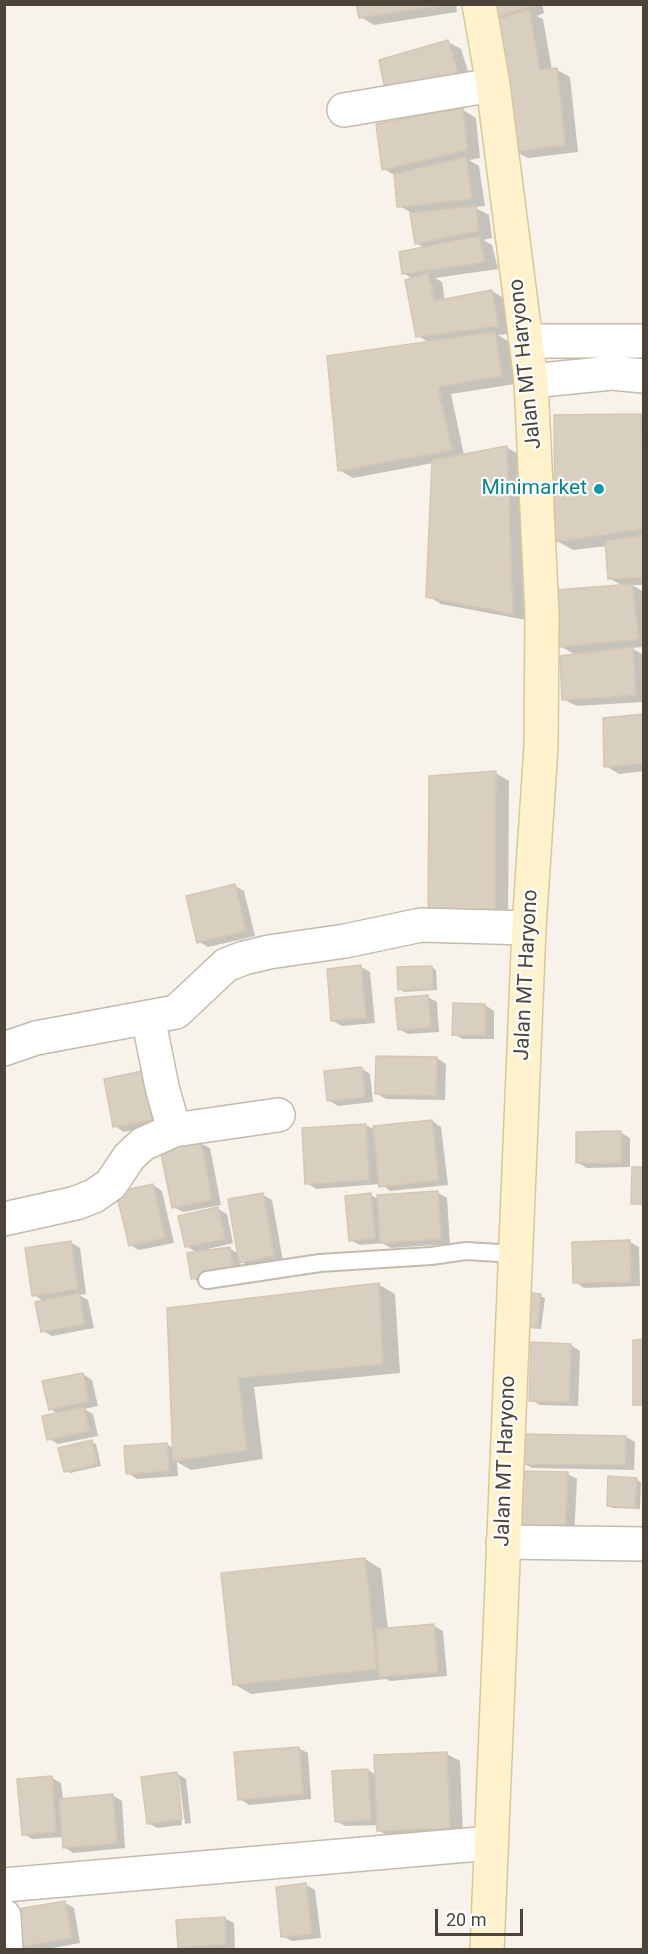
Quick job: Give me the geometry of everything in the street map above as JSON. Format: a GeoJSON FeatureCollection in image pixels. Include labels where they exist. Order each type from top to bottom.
{"type":"FeatureCollection","features":[{"type":"Feature","properties":{"kind":"main road","name":"Jalan MT Haryono"},"geometry":{"type":"LineString","coordinates":[[479,4],[493,85],[531,381],[542,615],[541,747],[529,928],[487,1950]]}},
{"type":"Feature","properties":{"kind":"street"},"geometry":{"type":"LineString","coordinates":[[344,110],[493,85]]}},
{"type":"Feature","properties":{"kind":"street"},"geometry":{"type":"LineString","coordinates":[[526,341],[644,341]]}},
{"type":"Feature","properties":{"kind":"street"},"geometry":{"type":"LineString","coordinates":[[531,381],[612,373],[644,376]]}},
{"type":"Feature","properties":{"kind":"street"},"geometry":{"type":"LineString","coordinates":[[4,1049],[36,1038],[176,1012],[226,965],[252,956],[345,941],[421,925],[529,928]]}},
{"type":"Feature","properties":{"kind":"street"},"geometry":{"type":"LineString","coordinates":[[148,1017],[162,1087],[174,1130]]}},
{"type":"Feature","properties":{"kind":"street"},"geometry":{"type":"LineString","coordinates":[[4,1219],[75,1203],[94,1196],[111,1184],[129,1157],[142,1144],[174,1130],[278,1114]]}},
{"type":"Feature","properties":{"kind":"street"},"geometry":{"type":"LineString","coordinates":[[503,1542],[644,1544]]}},
{"type":"Feature","properties":{"kind":"street"},"geometry":{"type":"LineString","coordinates":[[4,1885],[491,1843]]}},
{"type":"Feature","properties":{"kind":"street"},"geometry":{"type":"LineString","coordinates":[[4,1916],[6,1950]]}},
{"type":"Feature","properties":{"kind":"lane"},"geometry":{"type":"LineString","coordinates":[[207,1280],[320,1263],[431,1256],[466,1251],[515,1254]]}},
{"type":"Feature","properties":{"kind":"building"},"geometry":{"type":"Polygon","coordinates":[[[356,4],[444,4],[444,5],[359,18],[356,4]]]}},
{"type":"Feature","properties":{"kind":"building"},"geometry":{"type":"Polygon","coordinates":[[[491,4],[531,4],[531,6],[493,18],[491,4]]]}},
{"type":"Feature","properties":{"kind":"building"},"geometry":{"type":"Polygon","coordinates":[[[529,9],[540,70],[557,68],[565,145],[513,152],[493,21],[529,9]]]}},
{"type":"Feature","properties":{"kind":"building"},"geometry":{"type":"Polygon","coordinates":[[[448,40],[460,80],[386,94],[379,60],[448,40]]]}},
{"type":"Feature","properties":{"kind":"building"},"geometry":{"type":"Polygon","coordinates":[[[463,108],[467,150],[382,170],[376,124],[463,108]]]}},
{"type":"Feature","properties":{"kind":"building"},"geometry":{"type":"Polygon","coordinates":[[[466,157],[472,199],[397,207],[394,174],[466,157]]]}},
{"type":"Feature","properties":{"kind":"building"},"geometry":{"type":"Polygon","coordinates":[[[476,206],[479,231],[415,244],[410,213],[476,206]]]}},
{"type":"Feature","properties":{"kind":"building"},"geometry":{"type":"Polygon","coordinates":[[[479,236],[485,262],[402,274],[399,252],[479,236]]]}},
{"type":"Feature","properties":{"kind":"building"},"geometry":{"type":"Polygon","coordinates":[[[428,273],[434,301],[492,290],[498,326],[416,337],[405,280],[428,273]]]}},
{"type":"Feature","properties":{"kind":"building"},"geometry":{"type":"Polygon","coordinates":[[[495,332],[502,376],[438,387],[452,450],[338,471],[327,356],[495,332]]]}},
{"type":"Feature","properties":{"kind":"building","name":"Minimarket"},"geometry":{"type":"Polygon","coordinates":[[[641,414],[642,449],[644,449],[644,529],[555,542],[554,415],[641,414]]]}},
{"type":"Feature","properties":{"kind":"building"},"geometry":{"type":"Polygon","coordinates":[[[507,446],[513,614],[426,597],[432,460],[507,446]]]}},
{"type":"Feature","properties":{"kind":"building"},"geometry":{"type":"Polygon","coordinates":[[[644,535],[644,577],[608,579],[605,541],[644,535]]]}},
{"type":"Feature","properties":{"kind":"building"},"geometry":{"type":"Polygon","coordinates":[[[632,584],[639,639],[559,647],[555,590],[632,584]]]}},
{"type":"Feature","properties":{"kind":"building"},"geometry":{"type":"Polygon","coordinates":[[[633,647],[636,695],[562,700],[560,656],[633,647]]]}},
{"type":"Feature","properties":{"kind":"building"},"geometry":{"type":"Polygon","coordinates":[[[643,714],[644,763],[604,767],[603,718],[643,714]]]}},
{"type":"Feature","properties":{"kind":"building"},"geometry":{"type":"Polygon","coordinates":[[[496,771],[495,919],[428,919],[429,776],[496,771]]]}},
{"type":"Feature","properties":{"kind":"building"},"geometry":{"type":"Polygon","coordinates":[[[235,884],[246,931],[197,943],[186,896],[235,884]]]}},
{"type":"Feature","properties":{"kind":"building"},"geometry":{"type":"Polygon","coordinates":[[[361,965],[366,1018],[331,1021],[327,969],[361,965]]]}},
{"type":"Feature","properties":{"kind":"building"},"geometry":{"type":"Polygon","coordinates":[[[432,966],[433,989],[398,990],[397,967],[432,966]]]}},
{"type":"Feature","properties":{"kind":"building"},"geometry":{"type":"Polygon","coordinates":[[[428,995],[431,1027],[398,1030],[395,998],[428,995]]]}},
{"type":"Feature","properties":{"kind":"building"},"geometry":{"type":"Polygon","coordinates":[[[453,1003],[485,1004],[485,1035],[452,1035],[453,1003]]]}},
{"type":"Feature","properties":{"kind":"building"},"geometry":{"type":"Polygon","coordinates":[[[376,1056],[437,1057],[436,1096],[375,1094],[376,1056]]]}},
{"type":"Feature","properties":{"kind":"building"},"geometry":{"type":"Polygon","coordinates":[[[362,1067],[365,1097],[327,1101],[324,1071],[362,1067]]]}},
{"type":"Feature","properties":{"kind":"building"},"geometry":{"type":"Polygon","coordinates":[[[142,1071],[152,1120],[113,1127],[104,1079],[142,1071]]]}},
{"type":"Feature","properties":{"kind":"building"},"geometry":{"type":"Polygon","coordinates":[[[432,1120],[439,1180],[379,1187],[373,1126],[432,1120]]]}},
{"type":"Feature","properties":{"kind":"building"},"geometry":{"type":"Polygon","coordinates":[[[366,1124],[369,1180],[305,1184],[302,1128],[366,1124]]]}},
{"type":"Feature","properties":{"kind":"building"},"geometry":{"type":"Polygon","coordinates":[[[621,1131],[621,1163],[576,1163],[576,1132],[621,1131]]]}},
{"type":"Feature","properties":{"kind":"building"},"geometry":{"type":"Polygon","coordinates":[[[201,1141],[212,1200],[172,1208],[160,1149],[201,1141]]]}},
{"type":"Feature","properties":{"kind":"building"},"geometry":{"type":"Polygon","coordinates":[[[632,1167],[644,1167],[644,1204],[631,1204],[632,1167]]]}},
{"type":"Feature","properties":{"kind":"building"},"geometry":{"type":"Polygon","coordinates":[[[153,1184],[165,1238],[129,1246],[116,1192],[153,1184]]]}},
{"type":"Feature","properties":{"kind":"building"},"geometry":{"type":"Polygon","coordinates":[[[438,1191],[441,1239],[380,1243],[377,1195],[438,1191]]]}},
{"type":"Feature","properties":{"kind":"building"},"geometry":{"type":"Polygon","coordinates":[[[263,1193],[274,1256],[239,1263],[228,1199],[263,1193]]]}},
{"type":"Feature","properties":{"kind":"building"},"geometry":{"type":"Polygon","coordinates":[[[371,1193],[375,1238],[349,1241],[345,1196],[371,1193]]]}},
{"type":"Feature","properties":{"kind":"building"},"geometry":{"type":"Polygon","coordinates":[[[218,1207],[225,1239],[185,1247],[178,1216],[218,1207]]]}},
{"type":"Feature","properties":{"kind":"building"},"geometry":{"type":"Polygon","coordinates":[[[630,1240],[631,1282],[573,1283],[572,1242],[630,1240]]]}},
{"type":"Feature","properties":{"kind":"building"},"geometry":{"type":"Polygon","coordinates":[[[71,1241],[78,1289],[32,1296],[25,1248],[71,1241]]]}},
{"type":"Feature","properties":{"kind":"building"},"geometry":{"type":"Polygon","coordinates":[[[230,1247],[234,1272],[191,1279],[187,1253],[230,1247]]]}},
{"type":"Feature","properties":{"kind":"building"},"geometry":{"type":"Polygon","coordinates":[[[379,1283],[383,1364],[238,1378],[247,1450],[173,1461],[167,1308],[379,1283]]]}},
{"type":"Feature","properties":{"kind":"building"},"geometry":{"type":"Polygon","coordinates":[[[523,1292],[541,1294],[537,1328],[518,1326],[523,1292]]]}},
{"type":"Feature","properties":{"kind":"building"},"geometry":{"type":"Polygon","coordinates":[[[79,1293],[85,1324],[41,1332],[35,1302],[79,1293]]]}},
{"type":"Feature","properties":{"kind":"building"},"geometry":{"type":"Polygon","coordinates":[[[644,1339],[644,1405],[633,1405],[633,1340],[644,1339]]]}},
{"type":"Feature","properties":{"kind":"building"},"geometry":{"type":"Polygon","coordinates":[[[531,1342],[571,1344],[569,1402],[529,1401],[531,1342]]]}},
{"type":"Feature","properties":{"kind":"building"},"geometry":{"type":"Polygon","coordinates":[[[83,1373],[89,1401],[49,1410],[42,1381],[83,1373]]]}},
{"type":"Feature","properties":{"kind":"building"},"geometry":{"type":"Polygon","coordinates":[[[84,1407],[89,1431],[47,1440],[42,1416],[84,1407]]]}},
{"type":"Feature","properties":{"kind":"building"},"geometry":{"type":"Polygon","coordinates":[[[522,1434],[626,1436],[625,1465],[521,1464],[522,1434]]]}},
{"type":"Feature","properties":{"kind":"building"},"geometry":{"type":"Polygon","coordinates":[[[92,1440],[97,1464],[64,1472],[58,1448],[92,1440]]]}},
{"type":"Feature","properties":{"kind":"building"},"geometry":{"type":"Polygon","coordinates":[[[167,1443],[169,1471],[126,1474],[124,1446],[167,1443]]]}},
{"type":"Feature","properties":{"kind":"building"},"geometry":{"type":"Polygon","coordinates":[[[518,1471],[568,1472],[565,1533],[516,1532],[518,1471]]]}},
{"type":"Feature","properties":{"kind":"building"},"geometry":{"type":"Polygon","coordinates":[[[608,1476],[637,1478],[635,1508],[607,1506],[608,1476]]]}},
{"type":"Feature","properties":{"kind":"building"},"geometry":{"type":"Polygon","coordinates":[[[365,1558],[377,1669],[233,1685],[221,1573],[365,1558]]]}},
{"type":"Feature","properties":{"kind":"building"},"geometry":{"type":"Polygon","coordinates":[[[434,1624],[438,1672],[379,1677],[376,1629],[434,1624]]]}},
{"type":"Feature","properties":{"kind":"building"},"geometry":{"type":"Polygon","coordinates":[[[299,1747],[303,1794],[238,1800],[234,1752],[299,1747]]]}},
{"type":"Feature","properties":{"kind":"building"},"geometry":{"type":"Polygon","coordinates":[[[447,1752],[450,1828],[377,1831],[374,1755],[447,1752]]]}},
{"type":"Feature","properties":{"kind":"building"},"geometry":{"type":"Polygon","coordinates":[[[368,1769],[371,1820],[335,1822],[332,1771],[368,1769]]]}},
{"type":"Feature","properties":{"kind":"building"},"geometry":{"type":"Polygon","coordinates":[[[177,1772],[182,1819],[147,1824],[141,1777],[177,1772]]]}},
{"type":"Feature","properties":{"kind":"building"},"geometry":{"type":"Polygon","coordinates":[[[52,1776],[56,1832],[22,1835],[17,1779],[52,1776]]]}},
{"type":"Feature","properties":{"kind":"building"},"geometry":{"type":"Polygon","coordinates":[[[113,1794],[117,1843],[63,1848],[59,1799],[113,1794]]]}},
{"type":"Feature","properties":{"kind":"building"},"geometry":{"type":"Polygon","coordinates":[[[306,1883],[312,1934],[281,1937],[276,1887],[306,1883]]]}},
{"type":"Feature","properties":{"kind":"building"},"geometry":{"type":"Polygon","coordinates":[[[65,1901],[72,1938],[19,1947],[12,1910],[65,1901]]]}},
{"type":"Feature","properties":{"kind":"building"},"geometry":{"type":"Polygon","coordinates":[[[225,1917],[226,1944],[178,1948],[176,1920],[225,1917]]]}},
{"type":"Feature","properties":{"kind":"place","name":"Minimarket"},"geometry":{"type":"Point","coordinates":[599,489]}}]}
